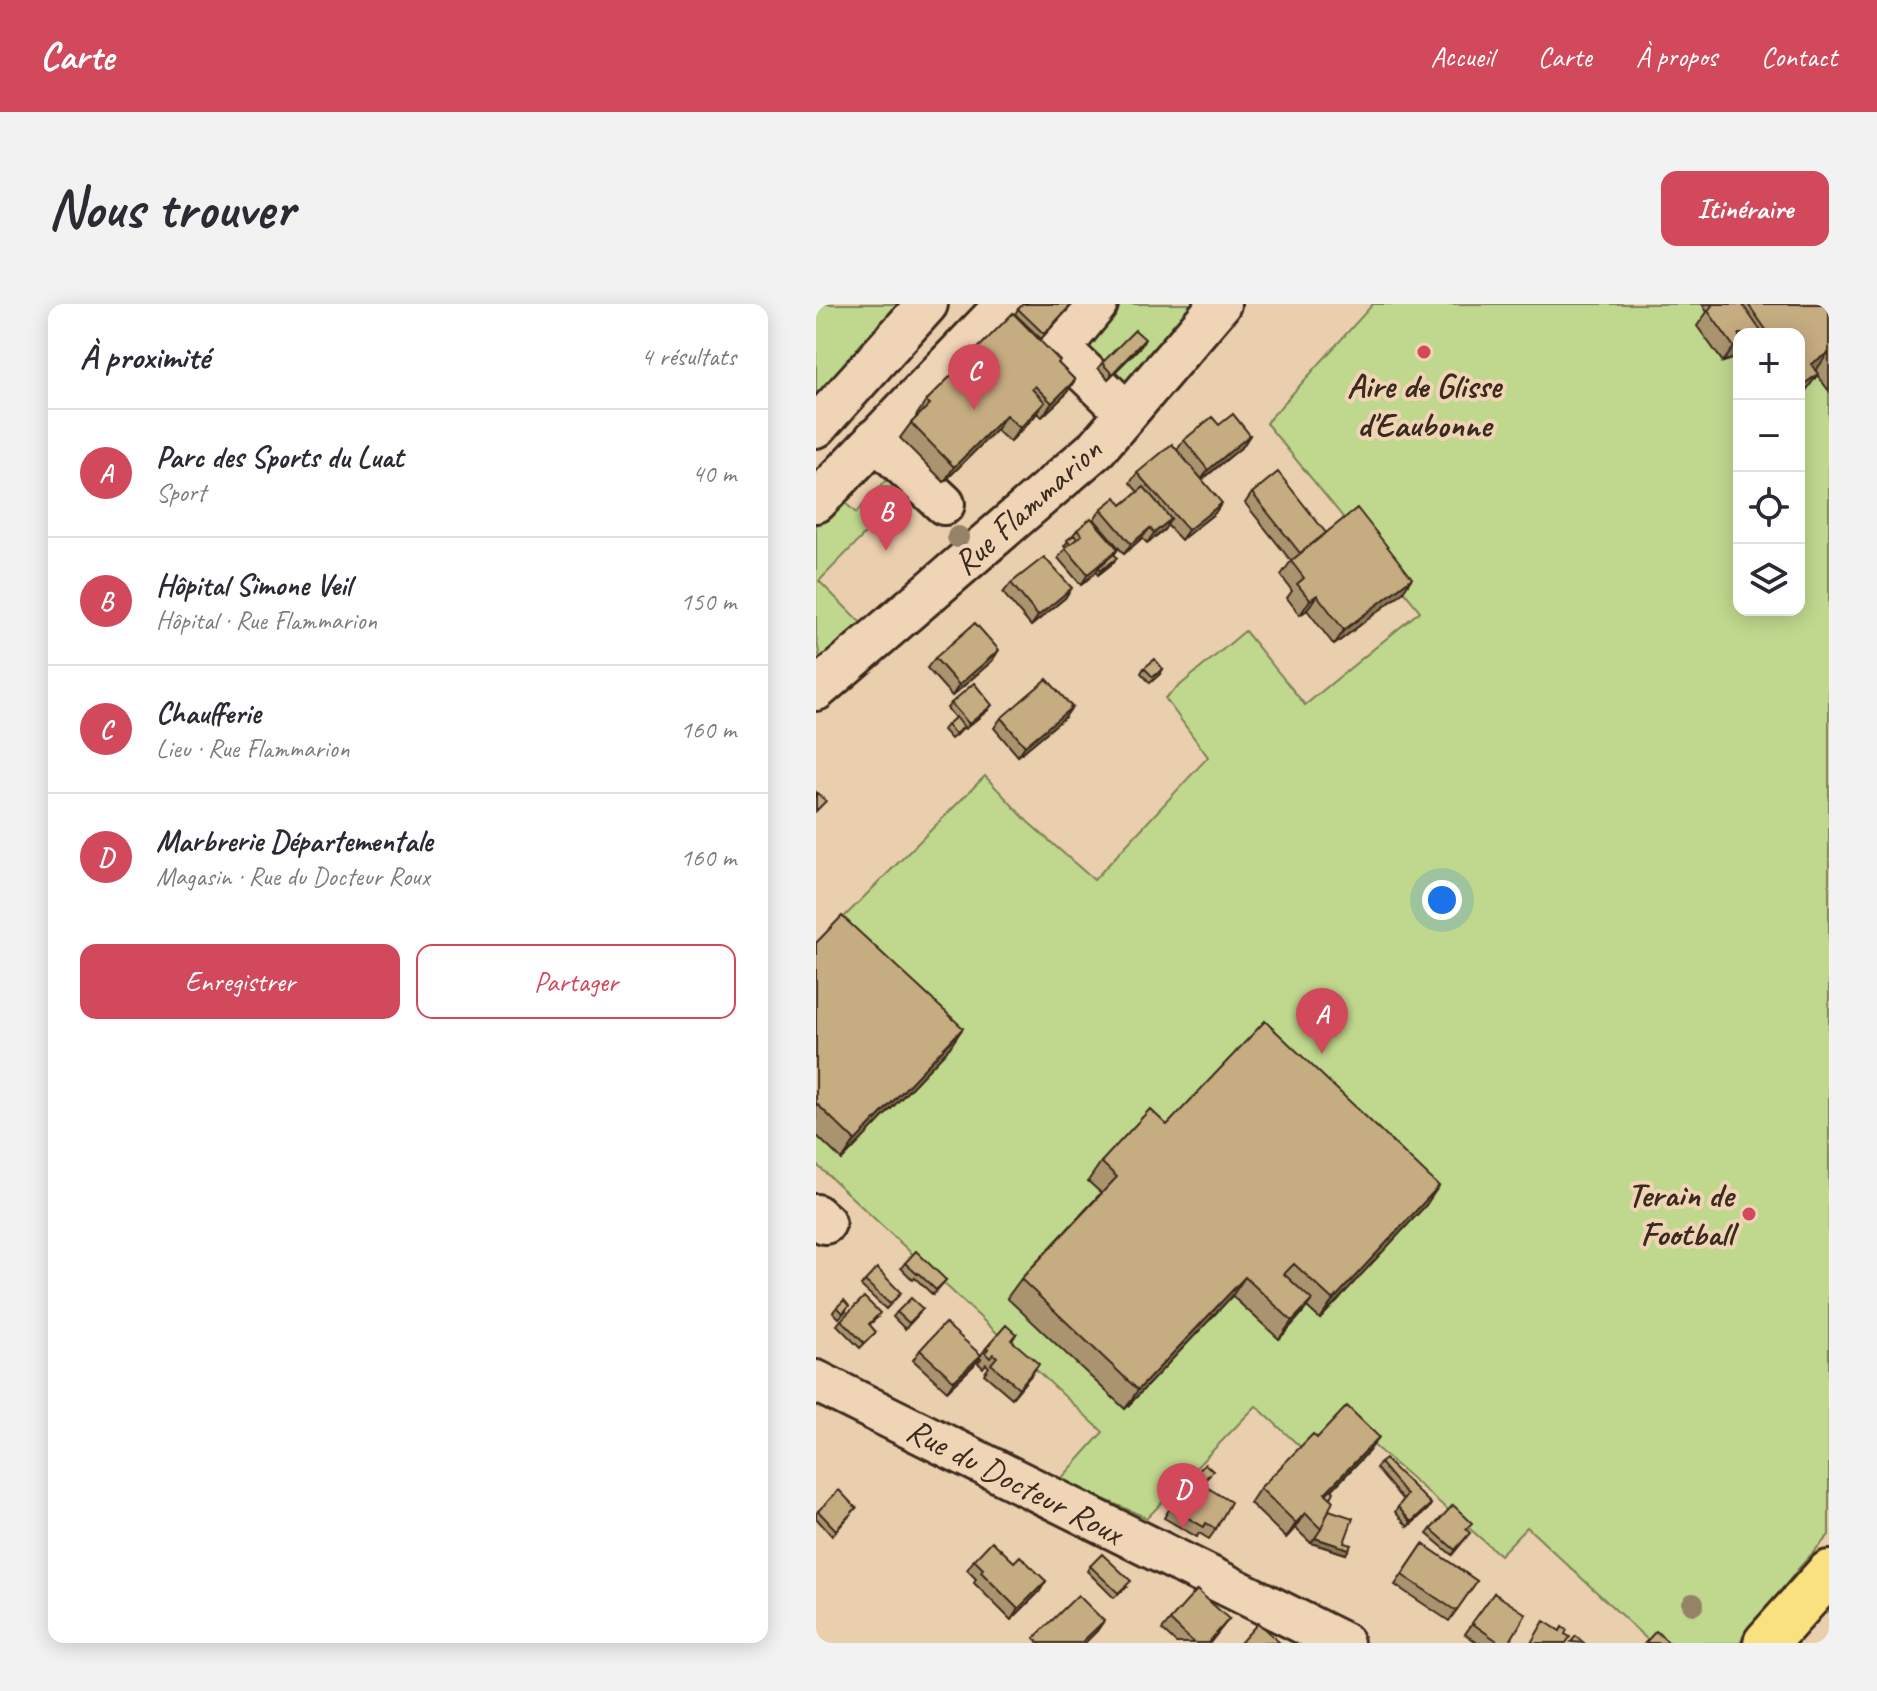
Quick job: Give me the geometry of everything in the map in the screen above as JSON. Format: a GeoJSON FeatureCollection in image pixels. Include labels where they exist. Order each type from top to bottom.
{"type":"FeatureCollection","features":[{"type":"Feature","properties":{"kind":"main road"},"geometry":{"type":"LineString","coordinates":[[1766,1643],[1829,1573]]}},
{"type":"Feature","properties":{"kind":"street"},"geometry":{"type":"LineString","coordinates":[[816,427],[927,304]]}},
{"type":"Feature","properties":{"kind":"street"},"geometry":{"type":"LineString","coordinates":[[816,502],[875,439],[1029,320],[1097,304]]}},
{"type":"Feature","properties":{"kind":"street","name":"Rue Flammarion"},"geometry":{"type":"LineString","coordinates":[[816,689],[1097,448],[1220,304]]}},
{"type":"Feature","properties":{"kind":"street"},"geometry":{"type":"LineString","coordinates":[[1029,320],[1127,413]]}},
{"type":"Feature","properties":{"kind":"street"},"geometry":{"type":"LineString","coordinates":[[875,439],[944,504]]}},
{"type":"Feature","properties":{"kind":"street","name":"Rue du Docteur Roux"},"geometry":{"type":"LineString","coordinates":[[816,1381],[1332,1640]]}},
{"type":"Feature","properties":{"kind":"green space"},"geometry":{"type":"Polygon","coordinates":[[[816,304],[903,304],[816,402],[816,304]]]}},
{"type":"Feature","properties":{"kind":"green space"},"geometry":{"type":"Polygon","coordinates":[[[1120,304],[1199,304],[1125,392],[1088,351],[1092,339],[1120,304]]]}},
{"type":"Feature","properties":{"kind":"green space"},"geometry":{"type":"Polygon","coordinates":[[[1373,304],[1829,304],[1829,1535],[1739,1643],[1651,1643],[1527,1527],[1500,1555],[1340,1416],[1305,1451],[1256,1406],[1147,1518],[1060,1480],[1103,1432],[816,1164],[816,945],[985,776],[1028,822],[1094,880],[1208,757],[1165,698],[1245,631],[1305,705],[1420,611],[1266,423],[1373,304]]]}},
{"type":"Feature","properties":{"kind":"green space"},"geometry":{"type":"Polygon","coordinates":[[[887,479],[903,495],[819,581],[868,630],[822,670],[816,636],[816,521],[839,497],[856,513],[887,479]]]}},
{"type":"Feature","properties":{"kind":"building"},"geometry":{"type":"Polygon","coordinates":[[[1023,304],[1072,304],[1044,334],[1018,309],[1023,304]]]}},
{"type":"Feature","properties":{"kind":"building"},"geometry":{"type":"Polygon","coordinates":[[[1713,304],[1742,304],[1759,328],[1733,328],[1733,346],[1708,311],[1713,304]]]}},
{"type":"Feature","properties":{"kind":"building"},"geometry":{"type":"Polygon","coordinates":[[[1748,304],[1829,304],[1829,354],[1811,364],[1818,374],[1805,383],[1805,328],[1765,328],[1748,304]]]}},
{"type":"Feature","properties":{"kind":"building"},"geometry":{"type":"Polygon","coordinates":[[[1013,313],[1075,380],[1052,403],[1035,386],[1032,389],[1045,402],[1020,428],[1006,415],[954,467],[911,423],[930,404],[926,401],[1013,313]]]}},
{"type":"Feature","properties":{"kind":"building"},"geometry":{"type":"Polygon","coordinates":[[[1135,330],[1145,339],[1112,374],[1102,363],[1135,330]]]}},
{"type":"Feature","properties":{"kind":"building"},"geometry":{"type":"Polygon","coordinates":[[[1233,414],[1250,435],[1208,470],[1184,440],[1212,417],[1219,425],[1233,414]]]}},
{"type":"Feature","properties":{"kind":"building"},"geometry":{"type":"Polygon","coordinates":[[[1172,444],[1222,503],[1188,530],[1137,473],[1172,444]]]}},
{"type":"Feature","properties":{"kind":"building"},"geometry":{"type":"Polygon","coordinates":[[[1278,472],[1326,533],[1300,553],[1252,493],[1278,472]]]}},
{"type":"Feature","properties":{"kind":"building"},"geometry":{"type":"Polygon","coordinates":[[[1144,487],[1171,519],[1154,533],[1150,528],[1131,544],[1101,509],[1116,497],[1122,505],[1144,487]]]}},
{"type":"Feature","properties":{"kind":"building"},"geometry":{"type":"Polygon","coordinates":[[[1357,508],[1412,578],[1344,630],[1317,595],[1310,600],[1297,584],[1304,578],[1291,561],[1357,508]]]}},
{"type":"Feature","properties":{"kind":"building"},"geometry":{"type":"Polygon","coordinates":[[[1091,518],[1118,549],[1088,574],[1065,548],[1082,535],[1077,530],[1091,518]]]}},
{"type":"Feature","properties":{"kind":"building"},"geometry":{"type":"Polygon","coordinates":[[[1074,535],[1077,539],[1070,544],[1067,540],[1074,535]]]}},
{"type":"Feature","properties":{"kind":"building"},"geometry":{"type":"Polygon","coordinates":[[[1114,554],[1117,558],[1101,570],[1099,567],[1114,554]]]}},
{"type":"Feature","properties":{"kind":"building"},"geometry":{"type":"Polygon","coordinates":[[[1044,557],[1072,588],[1038,616],[1011,583],[1044,557]]]}},
{"type":"Feature","properties":{"kind":"building"},"geometry":{"type":"Polygon","coordinates":[[[975,623],[999,650],[959,685],[935,658],[975,623]]]}},
{"type":"Feature","properties":{"kind":"building"},"geometry":{"type":"Polygon","coordinates":[[[1155,659],[1163,669],[1153,677],[1144,668],[1155,659]]]}},
{"type":"Feature","properties":{"kind":"building"},"geometry":{"type":"Polygon","coordinates":[[[1047,679],[1072,707],[1025,746],[1001,718],[1047,679]]]}},
{"type":"Feature","properties":{"kind":"building"},"geometry":{"type":"Polygon","coordinates":[[[974,683],[992,705],[969,724],[951,703],[974,683]]]}},
{"type":"Feature","properties":{"kind":"building"},"geometry":{"type":"Polygon","coordinates":[[[956,717],[964,727],[955,734],[947,725],[956,717]]]}},
{"type":"Feature","properties":{"kind":"building"},"geometry":{"type":"Polygon","coordinates":[[[816,792],[826,801],[816,811],[816,792]]]}},
{"type":"Feature","properties":{"kind":"building"},"geometry":{"type":"Polygon","coordinates":[[[842,916],[963,1028],[855,1141],[816,1103],[816,943],[842,916]]]}},
{"type":"Feature","properties":{"kind":"building"},"geometry":{"type":"Polygon","coordinates":[[[1265,1021],[1439,1186],[1333,1300],[1294,1264],[1284,1274],[1312,1300],[1292,1321],[1245,1277],[1138,1390],[1021,1279],[1117,1177],[1101,1162],[1150,1109],[1167,1125],[1265,1021]]]}},
{"type":"Feature","properties":{"kind":"building"},"geometry":{"type":"Polygon","coordinates":[[[916,1251],[946,1280],[936,1290],[905,1263],[916,1251]]]}},
{"type":"Feature","properties":{"kind":"building"},"geometry":{"type":"Polygon","coordinates":[[[877,1268],[901,1293],[890,1304],[865,1281],[877,1268]]]}},
{"type":"Feature","properties":{"kind":"building"},"geometry":{"type":"Polygon","coordinates":[[[864,1297],[880,1313],[869,1324],[876,1332],[864,1343],[841,1320],[864,1297]]]}},
{"type":"Feature","properties":{"kind":"building"},"geometry":{"type":"Polygon","coordinates":[[[911,1298],[923,1309],[909,1323],[897,1312],[911,1298]]]}},
{"type":"Feature","properties":{"kind":"building"},"geometry":{"type":"Polygon","coordinates":[[[844,1300],[849,1306],[843,1313],[837,1307],[844,1300]]]}},
{"type":"Feature","properties":{"kind":"building"},"geometry":{"type":"Polygon","coordinates":[[[945,1323],[981,1355],[954,1381],[920,1350],[945,1323]]]}},
{"type":"Feature","properties":{"kind":"building"},"geometry":{"type":"Polygon","coordinates":[[[1006,1325],[1016,1334],[1011,1340],[1039,1364],[1019,1388],[991,1364],[997,1357],[993,1354],[990,1358],[985,1353],[1006,1325]]]}},
{"type":"Feature","properties":{"kind":"building"},"geometry":{"type":"Polygon","coordinates":[[[1347,1406],[1379,1437],[1325,1493],[1333,1500],[1321,1529],[1305,1513],[1296,1523],[1260,1488],[1313,1434],[1317,1438],[1347,1406]]]}},
{"type":"Feature","properties":{"kind":"building"},"geometry":{"type":"Polygon","coordinates":[[[1385,1459],[1431,1504],[1411,1522],[1398,1507],[1407,1495],[1380,1463],[1385,1459]]]}},
{"type":"Feature","properties":{"kind":"building"},"geometry":{"type":"Polygon","coordinates":[[[1205,1464],[1213,1471],[1201,1483],[1194,1476],[1205,1464]]]}},
{"type":"Feature","properties":{"kind":"building"},"geometry":{"type":"Polygon","coordinates":[[[1191,1480],[1231,1502],[1216,1529],[1206,1523],[1204,1527],[1171,1508],[1191,1480]]]}},
{"type":"Feature","properties":{"kind":"building"},"geometry":{"type":"Polygon","coordinates":[[[839,1490],[856,1508],[836,1530],[818,1511],[839,1490]]]}},
{"type":"Feature","properties":{"kind":"building"},"geometry":{"type":"Polygon","coordinates":[[[1453,1505],[1472,1523],[1466,1529],[1470,1533],[1455,1550],[1431,1529],[1453,1505]]]}},
{"type":"Feature","properties":{"kind":"building"},"geometry":{"type":"Polygon","coordinates":[[[1329,1510],[1353,1518],[1344,1543],[1351,1545],[1349,1549],[1315,1538],[1329,1510]]]}},
{"type":"Feature","properties":{"kind":"building"},"geometry":{"type":"Polygon","coordinates":[[[992,1541],[1014,1562],[1020,1556],[1046,1581],[1018,1609],[981,1572],[983,1569],[974,1560],[992,1541]]]}},
{"type":"Feature","properties":{"kind":"building"},"geometry":{"type":"Polygon","coordinates":[[[1423,1544],[1477,1581],[1456,1611],[1402,1575],[1423,1544]]]}},
{"type":"Feature","properties":{"kind":"building"},"geometry":{"type":"Polygon","coordinates":[[[1102,1554],[1131,1581],[1118,1593],[1090,1566],[1102,1554]]]}},
{"type":"Feature","properties":{"kind":"building"},"geometry":{"type":"Polygon","coordinates":[[[1197,1590],[1229,1619],[1208,1643],[1194,1643],[1170,1620],[1197,1590]]]}},
{"type":"Feature","properties":{"kind":"building"},"geometry":{"type":"Polygon","coordinates":[[[1494,1593],[1526,1614],[1509,1643],[1500,1643],[1472,1623],[1494,1593]]]}},
{"type":"Feature","properties":{"kind":"building"},"geometry":{"type":"Polygon","coordinates":[[[1078,1595],[1104,1621],[1081,1643],[1039,1643],[1034,1638],[1078,1595]]]}},
{"type":"Feature","properties":{"kind":"building"},"geometry":{"type":"Polygon","coordinates":[[[1544,1621],[1560,1631],[1562,1627],[1567,1630],[1565,1634],[1570,1637],[1566,1643],[1531,1643],[1544,1621]]]}},
{"type":"Feature","properties":{"kind":"building"},"geometry":{"type":"Polygon","coordinates":[[[1258,1623],[1280,1643],[1240,1643],[1258,1623]]]}},
{"type":"Feature","properties":{"kind":"building"},"geometry":{"type":"Polygon","coordinates":[[[1656,1631],[1669,1643],[1645,1643],[1656,1631]]]}},
{"type":"Feature","properties":{"kind":"building"},"geometry":{"type":"Polygon","coordinates":[[[1576,1636],[1584,1643],[1571,1642],[1576,1636]]]}},
{"type":"Feature","properties":{"kind":"place","name":"Aire de Glisse d'Eaubonne"},"geometry":{"type":"Point","coordinates":[1424,352]}},
{"type":"Feature","properties":{"kind":"place","name":"Chaufferie"},"geometry":{"type":"Point","coordinates":[974,410]}},
{"type":"Feature","properties":{"kind":"place","name":"Hôpital Simone Veil"},"geometry":{"type":"Point","coordinates":[886,551]}},
{"type":"Feature","properties":{"kind":"place","name":"Parc des Sports du Luat"},"geometry":{"type":"Point","coordinates":[1322,1054]}},
{"type":"Feature","properties":{"kind":"place","name":"Terain de Football"},"geometry":{"type":"Point","coordinates":[1749,1214]}},
{"type":"Feature","properties":{"kind":"place","name":"Marbrerie Départementale"},"geometry":{"type":"Point","coordinates":[1183,1529]}}]}
